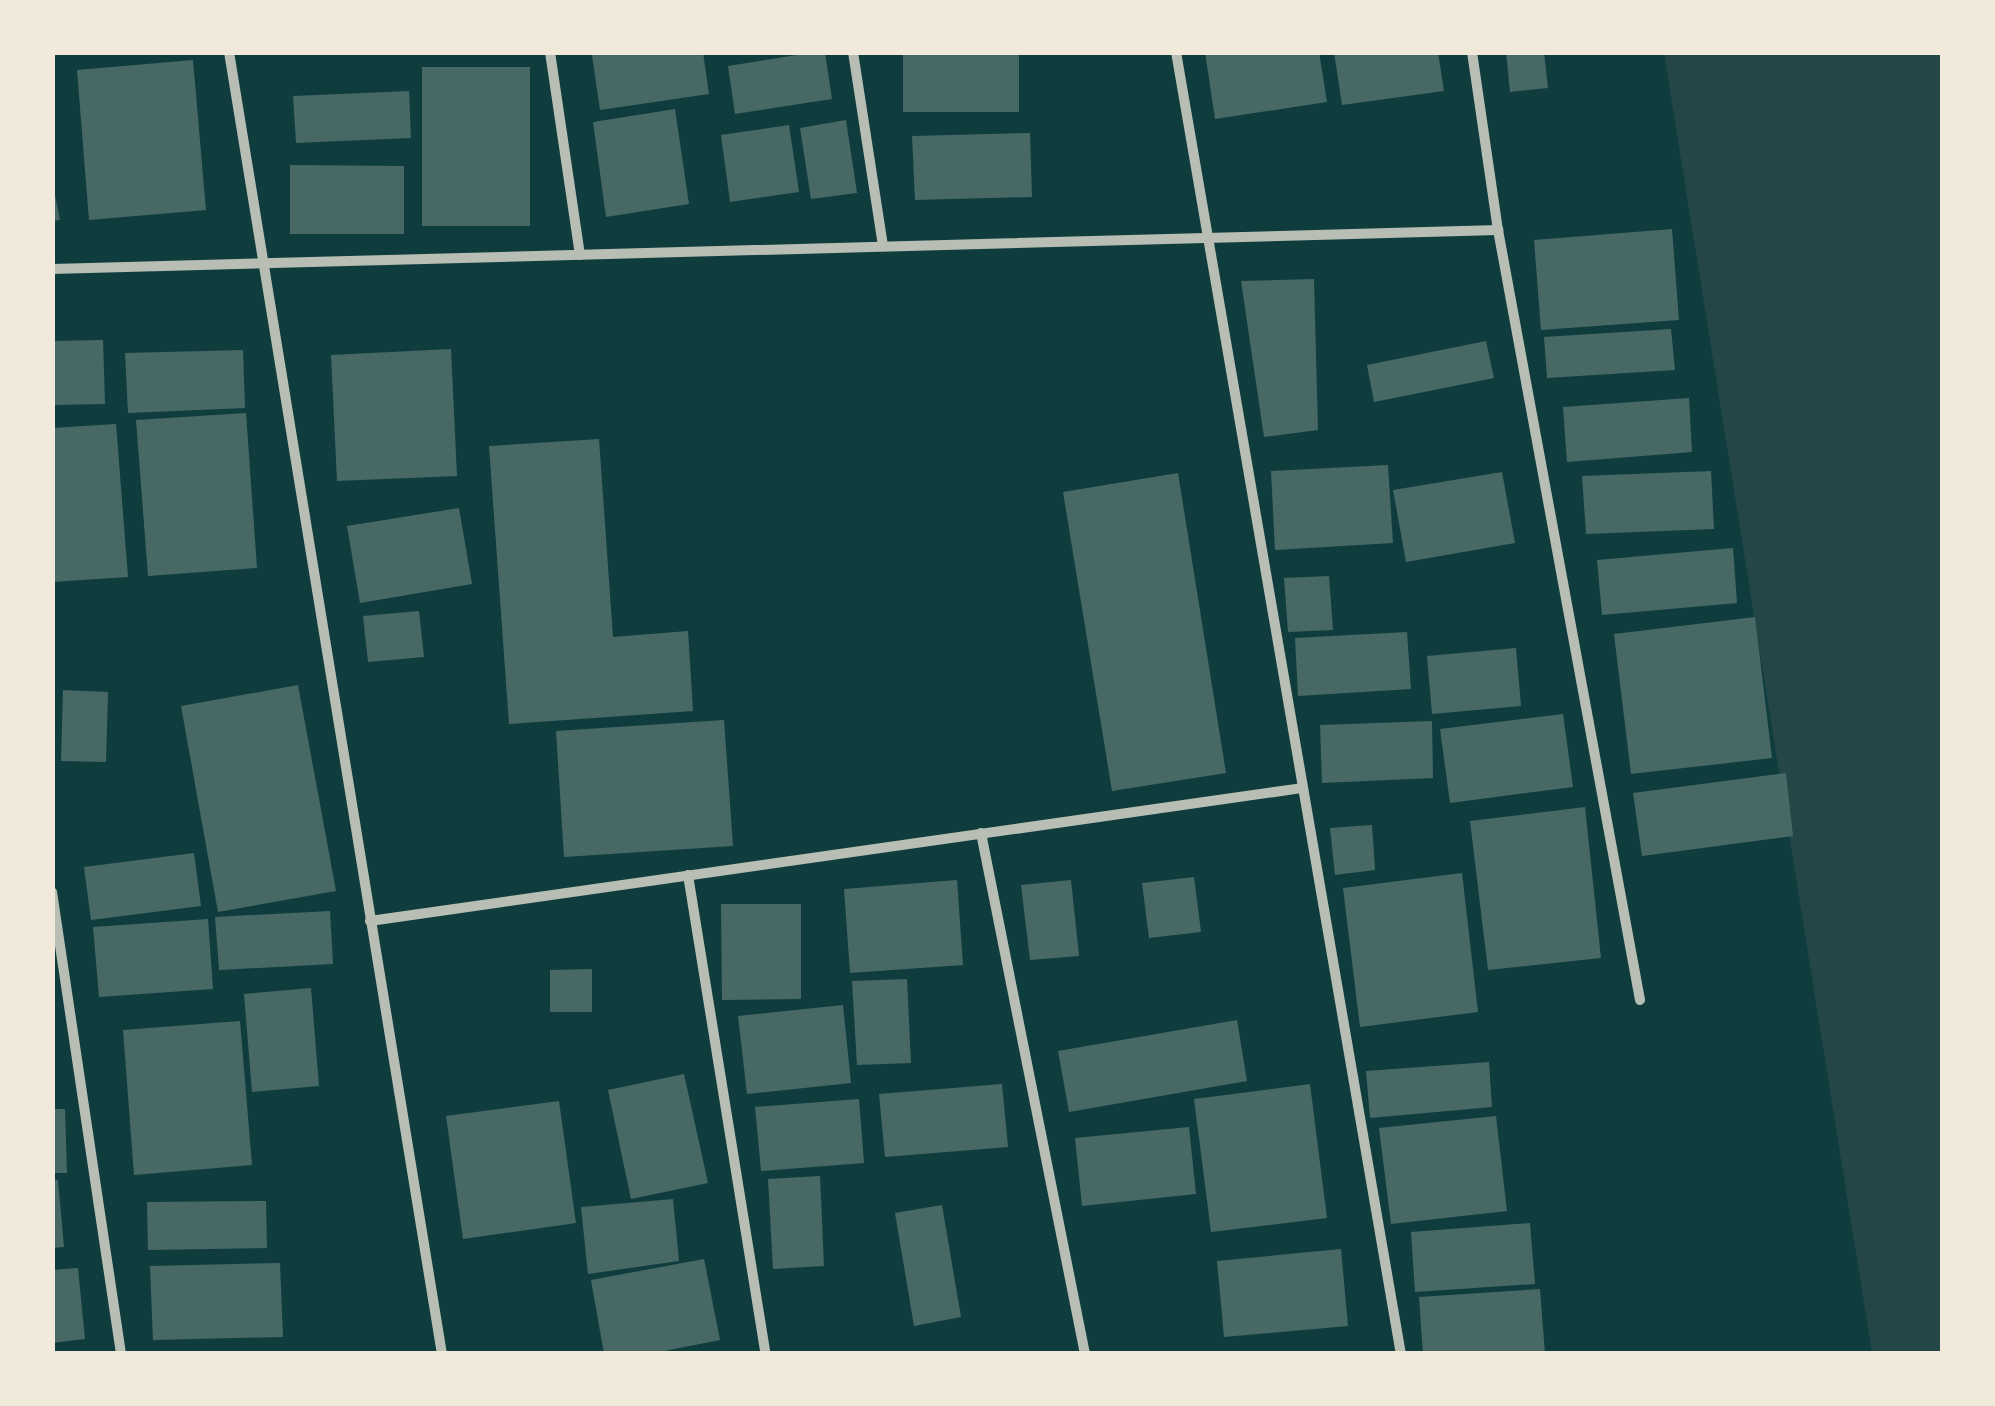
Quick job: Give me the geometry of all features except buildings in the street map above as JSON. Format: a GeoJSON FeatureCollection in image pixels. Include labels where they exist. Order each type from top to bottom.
{"type":"FeatureCollection","features":[{"type":"Feature","properties":{"kind":"street"},"geometry":{"type":"LineString","coordinates":[[229,52],[442,1354]]}},
{"type":"Feature","properties":{"kind":"street"},"geometry":{"type":"LineString","coordinates":[[550,52],[580,255]]}},
{"type":"Feature","properties":{"kind":"street"},"geometry":{"type":"LineString","coordinates":[[852,52],[883,246]]}},
{"type":"Feature","properties":{"kind":"street"},"geometry":{"type":"LineString","coordinates":[[1176,52],[1401,1354]]}},
{"type":"Feature","properties":{"kind":"street"},"geometry":{"type":"LineString","coordinates":[[1472,52],[1498,230],[1640,1000]]}},
{"type":"Feature","properties":{"kind":"street"},"geometry":{"type":"LineString","coordinates":[[52,270],[1498,230]]}},
{"type":"Feature","properties":{"kind":"street"},"geometry":{"type":"LineString","coordinates":[[370,921],[1302,788]]}},
{"type":"Feature","properties":{"kind":"street"},"geometry":{"type":"LineString","coordinates":[[981,834],[1085,1354]]}},
{"type":"Feature","properties":{"kind":"street"},"geometry":{"type":"LineString","coordinates":[[688,875],[766,1354]]}},
{"type":"Feature","properties":{"kind":"street"},"geometry":{"type":"LineString","coordinates":[[52,892],[121,1354]]}},
{"type":"Feature","properties":{"kind":"shaded area"},"geometry":{"type":"Polygon","coordinates":[[[1664,53],[1942,53],[1942,1353],[1872,1353],[1664,53]]]}}]}
